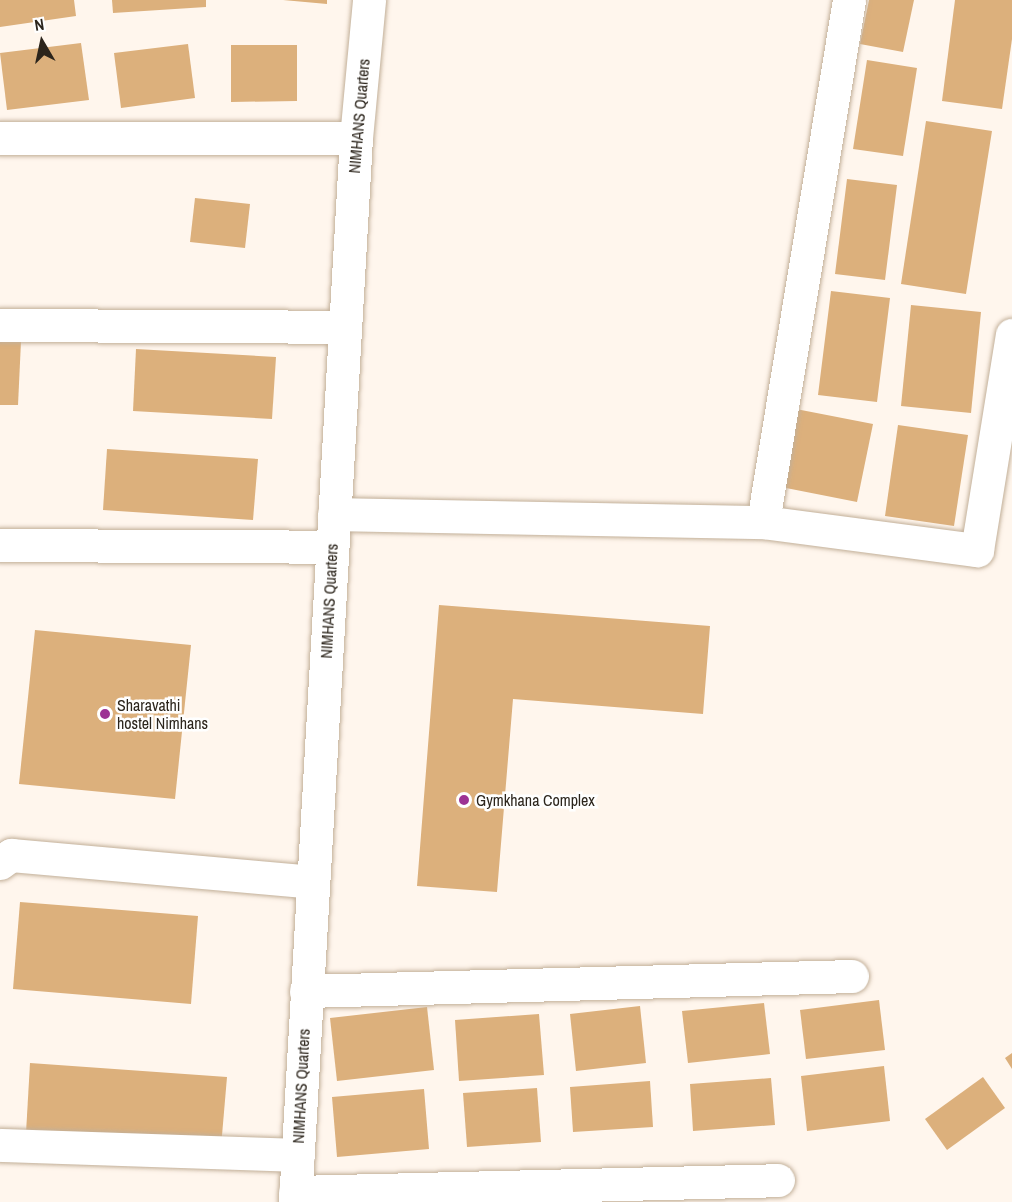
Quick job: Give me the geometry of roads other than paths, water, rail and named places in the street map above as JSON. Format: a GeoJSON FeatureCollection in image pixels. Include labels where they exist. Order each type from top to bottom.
{"type":"FeatureCollection","features":[{"type":"Feature","properties":{"kind":"lane","name":"NIMHANS Quarters"},"geometry":{"type":"LineString","coordinates":[[295,1197],[356,138],[369,0]]}},
{"type":"Feature","properties":{"kind":"lane"},"geometry":{"type":"LineString","coordinates":[[763,522],[849,0]]}},
{"type":"Feature","properties":{"kind":"lane"},"geometry":{"type":"LineString","coordinates":[[0,138],[356,138]]}},
{"type":"Feature","properties":{"kind":"lane"},"geometry":{"type":"LineString","coordinates":[[0,325],[345,327]]}},
{"type":"Feature","properties":{"kind":"lane"},"geometry":{"type":"LineString","coordinates":[[334,514],[763,522],[977,550],[1012,334]]}},
{"type":"Feature","properties":{"kind":"lane"},"geometry":{"type":"LineString","coordinates":[[0,545],[332,547]]}},
{"type":"Feature","properties":{"kind":"lane"},"geometry":{"type":"LineString","coordinates":[[0,863],[11,855],[313,882]]}},
{"type":"Feature","properties":{"kind":"lane"},"geometry":{"type":"LineString","coordinates":[[306,991],[852,976]]}},
{"type":"Feature","properties":{"kind":"lane"},"geometry":{"type":"LineString","coordinates":[[0,1145],[298,1155]]}},
{"type":"Feature","properties":{"kind":"lane"},"geometry":{"type":"LineString","coordinates":[[295,1197],[778,1180]]}},
{"type":"Feature","properties":{"kind":"place","name":"Sharavathi hostel Nimhans"},"geometry":{"type":"Point","coordinates":[105,714]}},
{"type":"Feature","properties":{"kind":"place","name":"Gymkhana Complex"},"geometry":{"type":"Point","coordinates":[464,800]}}]}
